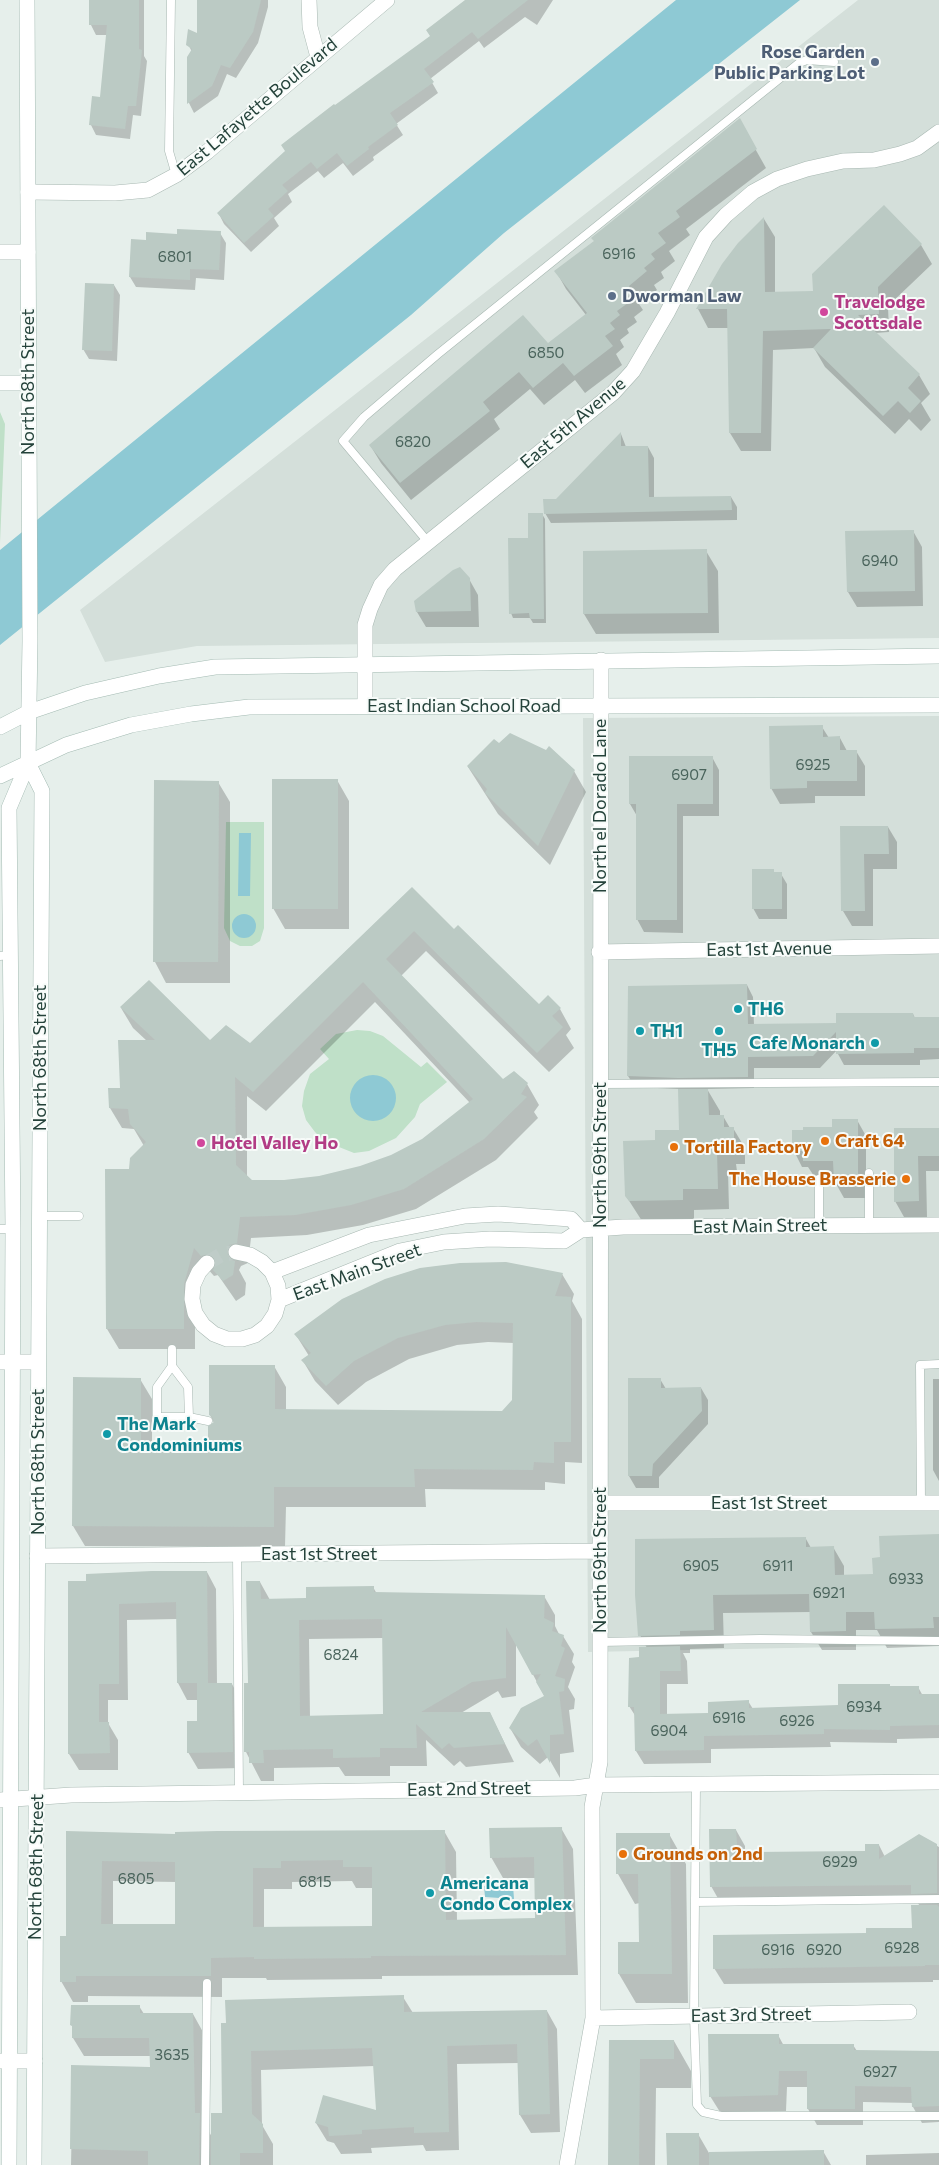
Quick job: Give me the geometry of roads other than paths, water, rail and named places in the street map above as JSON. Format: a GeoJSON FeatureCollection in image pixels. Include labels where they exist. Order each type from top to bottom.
{"type":"FeatureCollection","features":[{"type":"Feature","properties":{"kind":"street","name":"North 68th Street"},"geometry":{"type":"LineString","coordinates":[[9,2165],[5,2061],[5,1800],[9,1481],[6,1362],[9,1225],[6,1114],[5,860],[9,808],[28,763],[30,641],[27,0]]}},
{"type":"Feature","properties":{"kind":"street"},"geometry":{"type":"LineString","coordinates":[[309,0],[310,27],[318,57]]}},
{"type":"Feature","properties":{"kind":"street","name":"East Lafayette Boulevard"},"geometry":{"type":"LineString","coordinates":[[28,192],[115,193],[148,190],[176,176],[208,152],[387,0]]}},
{"type":"Feature","properties":{"kind":"street","name":"East 5th Avenue"},"geometry":{"type":"LineString","coordinates":[[365,706],[365,625],[380,585],[395,569],[613,393],[633,371],[645,352],[706,237],[726,215],[753,192],[777,179],[807,169],[843,161],[874,160],[900,154],[917,148],[939,132]]}},
{"type":"Feature","properties":{"kind":"street"},"geometry":{"type":"LineString","coordinates":[[0,252],[28,252]]}},
{"type":"Feature","properties":{"kind":"street"},"geometry":{"type":"LineString","coordinates":[[0,383],[28,383]]}},
{"type":"Feature","properties":{"kind":"street"},"geometry":{"type":"LineString","coordinates":[[0,727],[29,712],[85,694],[175,673],[225,667],[939,656]]}},
{"type":"Feature","properties":{"kind":"street","name":"North el Dorado Lane"},"geometry":{"type":"LineString","coordinates":[[599,952],[601,660]]}},
{"type":"Feature","properties":{"kind":"street","name":"East Indian School Road"},"geometry":{"type":"LineString","coordinates":[[0,776],[66,745],[131,725],[190,714],[257,707],[939,705]]}},
{"type":"Feature","properties":{"kind":"street","name":"North 68th Street"},"geometry":{"type":"LineString","coordinates":[[28,763],[42,791],[34,2165]]}},
{"type":"Feature","properties":{"kind":"street","name":"East 1st Avenue"},"geometry":{"type":"LineString","coordinates":[[599,952],[939,946]]}},
{"type":"Feature","properties":{"kind":"street","name":"North 69th Street"},"geometry":{"type":"LineString","coordinates":[[567,2165],[594,2018],[592,1807],[600,1762],[599,952]]}},
{"type":"Feature","properties":{"kind":"street","name":"East Main Street"},"geometry":{"type":"LineString","coordinates":[[272,1272],[369,1235],[465,1216],[498,1214],[571,1219],[581,1230]]}},
{"type":"Feature","properties":{"kind":"street"},"geometry":{"type":"LineString","coordinates":[[9,1225],[39,1216]]}},
{"type":"Feature","properties":{"kind":"street","name":"East Main Street"},"geometry":{"type":"LineString","coordinates":[[279,1300],[409,1249],[444,1242],[490,1239],[564,1241],[581,1230],[600,1229],[939,1225]]}},
{"type":"Feature","properties":{"kind":"street"},"geometry":{"type":"LineString","coordinates":[[207,1263],[199,1272],[193,1285],[192,1300],[195,1313],[203,1325],[214,1334],[228,1339],[242,1339],[256,1335],[267,1326],[275,1314],[279,1300],[278,1286],[272,1272],[262,1262],[250,1255],[236,1252]]}},
{"type":"Feature","properties":{"kind":"street"},"geometry":{"type":"LineString","coordinates":[[6,1362],[38,1362]]}},
{"type":"Feature","properties":{"kind":"street","name":"East 1st Street"},"geometry":{"type":"LineString","coordinates":[[600,1503],[939,1503]]}},
{"type":"Feature","properties":{"kind":"street","name":"East 1st Street"},"geometry":{"type":"LineString","coordinates":[[37,1556],[600,1552]]}},
{"type":"Feature","properties":{"kind":"street","name":"East 2nd Street"},"geometry":{"type":"LineString","coordinates":[[5,1800],[71,1794],[575,1788],[596,1785],[939,1782]]}},
{"type":"Feature","properties":{"kind":"street","name":"East 3rd Street"},"geometry":{"type":"LineString","coordinates":[[594,2018],[909,2012]]}},
{"type":"Feature","properties":{"kind":"street"},"geometry":{"type":"LineString","coordinates":[[5,2061],[35,2061]]}},
{"type":"Feature","properties":{"kind":"lane"},"geometry":{"type":"LineString","coordinates":[[171,0],[170,151],[176,176]]}},
{"type":"Feature","properties":{"kind":"lane"},"geometry":{"type":"LineString","coordinates":[[428,542],[342,441],[364,417],[438,354],[799,63],[807,60],[834,62]]}},
{"type":"Feature","properties":{"kind":"lane"},"geometry":{"type":"LineString","coordinates":[[600,1084],[939,1082]]}},
{"type":"Feature","properties":{"kind":"lane"},"geometry":{"type":"LineString","coordinates":[[869,1173],[869,1225]]}},
{"type":"Feature","properties":{"kind":"lane"},"geometry":{"type":"LineString","coordinates":[[819,1226],[820,1179]]}},
{"type":"Feature","properties":{"kind":"lane"},"geometry":{"type":"LineString","coordinates":[[39,1216],[79,1216]]}},
{"type":"Feature","properties":{"kind":"lane"},"geometry":{"type":"LineString","coordinates":[[172,1349],[172,1366],[157,1388],[157,1417],[189,1417],[208,1421]]}},
{"type":"Feature","properties":{"kind":"lane"},"geometry":{"type":"LineString","coordinates":[[921,1503],[920,1365],[939,1364]]}},
{"type":"Feature","properties":{"kind":"lane"},"geometry":{"type":"LineString","coordinates":[[172,1366],[188,1386],[189,1417]]}},
{"type":"Feature","properties":{"kind":"lane"},"geometry":{"type":"LineString","coordinates":[[237,1554],[239,1792]]}},
{"type":"Feature","properties":{"kind":"lane"},"geometry":{"type":"LineString","coordinates":[[600,1642],[760,1639],[939,1641]]}},
{"type":"Feature","properties":{"kind":"lane"},"geometry":{"type":"LineString","coordinates":[[696,1785],[694,2016],[697,2105],[703,2112],[721,2116],[939,2116]]}},
{"type":"Feature","properties":{"kind":"lane"},"geometry":{"type":"LineString","coordinates":[[695,1902],[939,1899]]}},
{"type":"Feature","properties":{"kind":"lane"},"geometry":{"type":"LineString","coordinates":[[205,2165],[208,1983]]}},
{"type":"Feature","properties":{"kind":"water"},"geometry":{"type":"Polygon","coordinates":[[[676,0],[800,0],[504,233],[411,315],[0,645],[0,550],[676,0]]]}},
{"type":"Feature","properties":{"kind":"water"},"geometry":{"type":"Polygon","coordinates":[[[239,833],[251,833],[250,896],[238,896],[239,833]]]}},
{"type":"Feature","properties":{"kind":"water"},"geometry":{"type":"Polygon","coordinates":[[[239,914],[249,914],[256,921],[256,931],[249,938],[239,938],[232,931],[232,921],[239,914]]]}},
{"type":"Feature","properties":{"kind":"water"},"geometry":{"type":"Polygon","coordinates":[[[373,1075],[386,1079],[392,1085],[396,1098],[392,1111],[386,1117],[373,1121],[360,1117],[354,1111],[350,1098],[354,1085],[360,1079],[373,1075]]]}},
{"type":"Feature","properties":{"kind":"water"},"geometry":{"type":"Polygon","coordinates":[[[513,1885],[514,1899],[485,1897],[484,1886],[513,1885]]]}},
{"type":"Feature","properties":{"kind":"tunnel"},"geometry":{"type":"LineString","coordinates":[[207,1263],[221,1255],[236,1252]]}},
{"type":"Feature","properties":{"kind":"place","name":"Rose Garden Public Parking Lot"},"geometry":{"type":"Point","coordinates":[875,62]}},
{"type":"Feature","properties":{"kind":"place","name":"Dworman Law"},"geometry":{"type":"Point","coordinates":[612,296]}},
{"type":"Feature","properties":{"kind":"place","name":"Travelodge Scottsdale"},"geometry":{"type":"Point","coordinates":[824,312]}},
{"type":"Feature","properties":{"kind":"place","name":"TH6"},"geometry":{"type":"Point","coordinates":[738,1009]}},
{"type":"Feature","properties":{"kind":"place","name":"TH1"},"geometry":{"type":"Point","coordinates":[640,1031]}},
{"type":"Feature","properties":{"kind":"place","name":"TH5"},"geometry":{"type":"Point","coordinates":[719,1031]}},
{"type":"Feature","properties":{"kind":"place","name":"Cafe Monarch"},"geometry":{"type":"Point","coordinates":[875,1043]}},
{"type":"Feature","properties":{"kind":"place","name":"Craft 64"},"geometry":{"type":"Point","coordinates":[825,1141]}},
{"type":"Feature","properties":{"kind":"place","name":"Hotel Valley Ho"},"geometry":{"type":"Point","coordinates":[201,1143]}},
{"type":"Feature","properties":{"kind":"place","name":"Tortilla Factory"},"geometry":{"type":"Point","coordinates":[674,1147]}},
{"type":"Feature","properties":{"kind":"place","name":"The House Brasserie"},"geometry":{"type":"Point","coordinates":[906,1179]}},
{"type":"Feature","properties":{"kind":"place","name":"The Mark Condominiums"},"geometry":{"type":"Point","coordinates":[107,1434]}},
{"type":"Feature","properties":{"kind":"place","name":"Grounds on 2nd"},"geometry":{"type":"Point","coordinates":[623,1854]}},
{"type":"Feature","properties":{"kind":"place","name":"Americana Condo Complex"},"geometry":{"type":"Point","coordinates":[430,1893]}}]}
